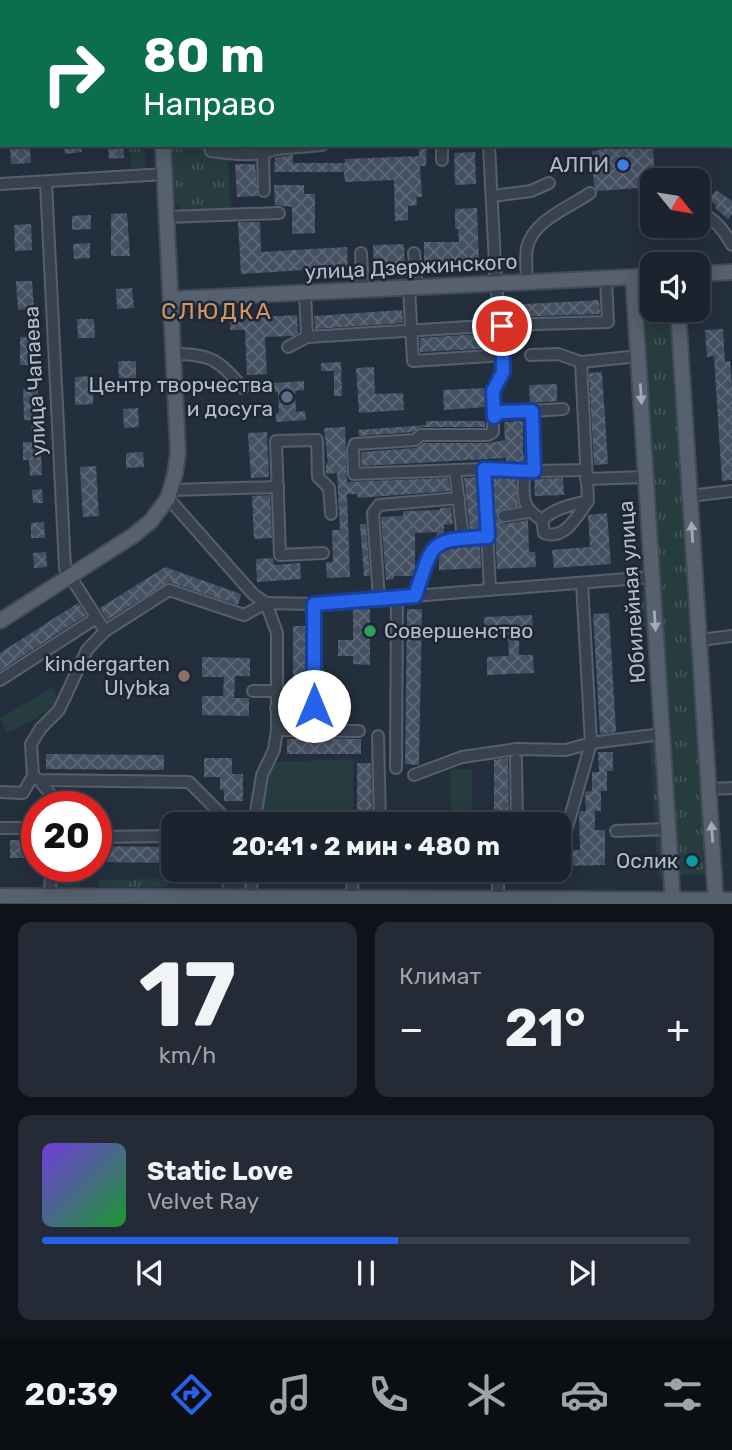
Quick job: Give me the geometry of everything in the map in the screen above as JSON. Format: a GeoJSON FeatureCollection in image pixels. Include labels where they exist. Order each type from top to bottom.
{"type":"FeatureCollection","features":[{"type":"Feature","properties":{"kind":"main road"},"geometry":{"type":"LineString","coordinates":[[0,621],[134,535],[151,521],[170,494],[178,452],[163,147]]}},
{"type":"Feature","properties":{"kind":"main road"},"geometry":{"type":"LineString","coordinates":[[710,273],[732,272]]}},
{"type":"Feature","properties":{"kind":"main road","name":"Юбилейная улица"},"geometry":{"type":"LineString","coordinates":[[633,277],[673,902]]}},
{"type":"Feature","properties":{"kind":"main road","name":"улица Дзержинского"},"geometry":{"type":"LineString","coordinates":[[171,299],[640,277]]}},
{"type":"Feature","properties":{"kind":"main road"},"geometry":{"type":"LineString","coordinates":[[679,322],[716,902]]}},
{"type":"Feature","properties":{"kind":"main road"},"geometry":{"type":"LineString","coordinates":[[0,896],[46,899],[732,900]]}},
{"type":"Feature","properties":{"kind":"street"},"geometry":{"type":"LineString","coordinates":[[210,147],[211,151],[242,154],[263,154],[276,147]]}},
{"type":"Feature","properties":{"kind":"street"},"geometry":{"type":"LineString","coordinates":[[233,147],[242,154]]}},
{"type":"Feature","properties":{"kind":"street"},"geometry":{"type":"LineString","coordinates":[[442,147],[442,160]]}},
{"type":"Feature","properties":{"kind":"street"},"geometry":{"type":"LineString","coordinates":[[489,147],[496,284],[504,355],[503,372],[493,391],[493,432],[488,435],[421,435],[415,440],[355,444],[354,474],[484,469],[646,477]]}},
{"type":"Feature","properties":{"kind":"street"},"geometry":{"type":"LineString","coordinates":[[263,154],[264,191]]}},
{"type":"Feature","properties":{"kind":"street"},"geometry":{"type":"LineString","coordinates":[[0,184],[165,174]]}},
{"type":"Feature","properties":{"kind":"street","name":"улица Чапаева"},"geometry":{"type":"LineString","coordinates":[[46,183],[65,568],[69,576]]}},
{"type":"Feature","properties":{"kind":"street"},"geometry":{"type":"LineString","coordinates":[[492,196],[531,191],[549,183]]}},
{"type":"Feature","properties":{"kind":"street"},"geometry":{"type":"LineString","coordinates":[[527,283],[527,248],[531,238],[554,215],[590,193]]}},
{"type":"Feature","properties":{"kind":"street"},"geometry":{"type":"LineString","coordinates":[[167,217],[279,213]]}},
{"type":"Feature","properties":{"kind":"street"},"geometry":{"type":"LineString","coordinates":[[710,218],[727,235],[732,245]]}},
{"type":"Feature","properties":{"kind":"street"},"geometry":{"type":"LineString","coordinates":[[362,253],[363,291]]}},
{"type":"Feature","properties":{"kind":"street"},"geometry":{"type":"LineString","coordinates":[[414,253],[411,332],[413,361],[504,355]]}},
{"type":"Feature","properties":{"kind":"street"},"geometry":{"type":"LineString","coordinates":[[288,347],[307,337],[608,322],[606,279]]}},
{"type":"Feature","properties":{"kind":"street"},"geometry":{"type":"LineString","coordinates":[[305,293],[307,337]]}},
{"type":"Feature","properties":{"kind":"street"},"geometry":{"type":"LineString","coordinates":[[174,354],[201,354],[223,365],[243,388]]}},
{"type":"Feature","properties":{"kind":"street"},"geometry":{"type":"LineString","coordinates":[[531,355],[558,354],[581,362],[639,356]]}},
{"type":"Feature","properties":{"kind":"street"},"geometry":{"type":"LineString","coordinates":[[542,520],[544,533],[551,536],[564,532],[588,501],[581,362]]}},
{"type":"Feature","properties":{"kind":"street"},"geometry":{"type":"LineString","coordinates":[[494,417],[499,412],[563,409]]}},
{"type":"Feature","properties":{"kind":"street"},"geometry":{"type":"LineString","coordinates":[[528,512],[524,500],[529,470],[532,411]]}},
{"type":"Feature","properties":{"kind":"street"},"geometry":{"type":"LineString","coordinates":[[323,553],[280,555],[276,441],[317,440],[318,477],[329,488],[331,514]]}},
{"type":"Feature","properties":{"kind":"street"},"geometry":{"type":"LineString","coordinates":[[484,469],[490,590]]}},
{"type":"Feature","properties":{"kind":"street"},"geometry":{"type":"LineString","coordinates":[[454,470],[463,538]]}},
{"type":"Feature","properties":{"kind":"street"},"geometry":{"type":"LineString","coordinates":[[170,494],[278,487]]}},
{"type":"Feature","properties":{"kind":"street"},"geometry":{"type":"LineString","coordinates":[[689,496],[732,491]]}},
{"type":"Feature","properties":{"kind":"street"},"geometry":{"type":"LineString","coordinates":[[170,494],[253,594],[266,603],[277,634],[277,730],[274,750],[262,775],[256,812]]}},
{"type":"Feature","properties":{"kind":"street"},"geometry":{"type":"LineString","coordinates":[[380,598],[373,513],[379,505],[458,498]]}},
{"type":"Feature","properties":{"kind":"street"},"geometry":{"type":"LineString","coordinates":[[542,520],[566,506],[588,501]]}},
{"type":"Feature","properties":{"kind":"street"},"geometry":{"type":"LineString","coordinates":[[504,516],[528,512],[542,520]]}},
{"type":"Feature","properties":{"kind":"street"},"geometry":{"type":"LineString","coordinates":[[415,596],[435,545],[449,539],[488,537]]}},
{"type":"Feature","properties":{"kind":"street"},"geometry":{"type":"LineString","coordinates":[[69,576],[104,631]]}},
{"type":"Feature","properties":{"kind":"street"},"geometry":{"type":"LineString","coordinates":[[47,791],[36,778],[31,744],[41,728],[59,710],[87,650],[104,631],[169,590],[244,615],[266,603],[314,604],[652,577]]}},
{"type":"Feature","properties":{"kind":"street"},"geometry":{"type":"LineString","coordinates":[[571,814],[591,743],[582,583]]}},
{"type":"Feature","properties":{"kind":"street"},"geometry":{"type":"LineString","coordinates":[[396,768],[397,597]]}},
{"type":"Feature","properties":{"kind":"street"},"geometry":{"type":"LineString","coordinates":[[276,708],[314,706],[314,604]]}},
{"type":"Feature","properties":{"kind":"street"},"geometry":{"type":"LineString","coordinates":[[0,681],[96,618]]}},
{"type":"Feature","properties":{"kind":"street"},"geometry":{"type":"LineString","coordinates":[[700,640],[732,636]]}},
{"type":"Feature","properties":{"kind":"street"},"geometry":{"type":"LineString","coordinates":[[253,691],[275,691]]}},
{"type":"Feature","properties":{"kind":"street"},"geometry":{"type":"LineString","coordinates":[[277,730],[359,731]]}},
{"type":"Feature","properties":{"kind":"street"},"geometry":{"type":"LineString","coordinates":[[380,752],[396,732]]}},
{"type":"Feature","properties":{"kind":"street"},"geometry":{"type":"LineString","coordinates":[[414,775],[462,757],[517,749],[566,750],[591,743],[662,734]]}},
{"type":"Feature","properties":{"kind":"street"},"geometry":{"type":"LineString","coordinates":[[378,736],[380,812]]}},
{"type":"Feature","properties":{"kind":"street"},"geometry":{"type":"LineString","coordinates":[[516,759],[517,812]]}},
{"type":"Feature","properties":{"kind":"street"},"geometry":{"type":"LineString","coordinates":[[0,792],[23,793],[36,778]]}},
{"type":"Feature","properties":{"kind":"street"},"geometry":{"type":"LineString","coordinates":[[36,778],[190,782],[213,812]]}},
{"type":"Feature","properties":{"kind":"street"},"geometry":{"type":"LineString","coordinates":[[709,789],[732,788]]}},
{"type":"Feature","properties":{"kind":"street"},"geometry":{"type":"LineString","coordinates":[[0,828],[21,828]]}},
{"type":"Feature","properties":{"kind":"street"},"geometry":{"type":"LineString","coordinates":[[615,831],[668,829]]}},
{"type":"Feature","properties":{"kind":"street"},"geometry":{"type":"LineString","coordinates":[[112,837],[161,836]]}},
{"type":"Feature","properties":{"kind":"street"},"geometry":{"type":"LineString","coordinates":[[254,882],[257,900]]}},
{"type":"Feature","properties":{"kind":"street"},"geometry":{"type":"LineString","coordinates":[[352,882],[352,898]]}},
{"type":"Feature","properties":{"kind":"street"},"geometry":{"type":"LineString","coordinates":[[498,882],[498,899]]}},
{"type":"Feature","properties":{"kind":"green space"},"geometry":{"type":"Polygon","coordinates":[[[129,147],[145,147],[146,167],[131,168],[129,147]]]}},
{"type":"Feature","properties":{"kind":"green space"},"geometry":{"type":"Polygon","coordinates":[[[171,147],[227,147],[231,210],[184,212],[175,201],[171,147]]]}},
{"type":"Feature","properties":{"kind":"green space"},"geometry":{"type":"Polygon","coordinates":[[[641,322],[672,322],[708,875],[678,875],[641,322]]]}},
{"type":"Feature","properties":{"kind":"green space"},"geometry":{"type":"Polygon","coordinates":[[[638,588],[645,593],[649,607],[649,622],[641,631],[638,588]]]}},
{"type":"Feature","properties":{"kind":"green space"},"geometry":{"type":"Polygon","coordinates":[[[52,688],[59,702],[32,721],[7,733],[0,718],[52,688]]]}},
{"type":"Feature","properties":{"kind":"green space"},"geometry":{"type":"Polygon","coordinates":[[[657,740],[663,823],[655,823],[650,743],[657,740]]]}},
{"type":"Feature","properties":{"kind":"green space"},"geometry":{"type":"Polygon","coordinates":[[[353,759],[354,812],[263,812],[265,777],[274,762],[353,759]]]}},
{"type":"Feature","properties":{"kind":"green space"},"geometry":{"type":"Polygon","coordinates":[[[454,769],[472,771],[472,806],[469,810],[453,810],[450,807],[450,772],[454,769]]]}},
{"type":"Feature","properties":{"kind":"green space"},"geometry":{"type":"Polygon","coordinates":[[[655,835],[664,837],[666,879],[659,879],[655,835]]]}},
{"type":"Feature","properties":{"kind":"green space"},"geometry":{"type":"Polygon","coordinates":[[[161,879],[161,882],[169,882],[167,887],[100,887],[99,882],[112,882],[112,880],[161,879]]]}},
{"type":"Feature","properties":{"kind":"green space"},"geometry":{"type":"Polygon","coordinates":[[[56,882],[81,882],[79,888],[57,888],[56,882]]]}},
{"type":"Feature","properties":{"kind":"green space"},"geometry":{"type":"Polygon","coordinates":[[[221,882],[247,882],[242,888],[221,888],[221,882]]]}},
{"type":"Feature","properties":{"kind":"building"},"geometry":{"type":"Polygon","coordinates":[[[30,147],[31,163],[11,164],[10,148],[30,147]]]}},
{"type":"Feature","properties":{"kind":"building"},"geometry":{"type":"Polygon","coordinates":[[[64,147],[81,147],[82,152],[65,154],[64,147]]]}},
{"type":"Feature","properties":{"kind":"building"},"geometry":{"type":"Polygon","coordinates":[[[108,147],[123,147],[124,158],[109,159],[108,147]]]}},
{"type":"Feature","properties":{"kind":"building"},"geometry":{"type":"Polygon","coordinates":[[[419,147],[427,147],[426,166],[420,166],[422,197],[416,197],[417,205],[408,206],[408,220],[395,221],[394,180],[345,182],[344,172],[274,172],[275,158],[293,155],[293,163],[345,163],[345,159],[419,156],[419,147]]]}},
{"type":"Feature","properties":{"kind":"building","name":"АЛПИ"},"geometry":{"type":"Polygon","coordinates":[[[600,147],[653,147],[654,168],[640,168],[640,188],[597,191],[594,186],[592,151],[600,150],[600,147]]]}},
{"type":"Feature","properties":{"kind":"building"},"geometry":{"type":"Polygon","coordinates":[[[475,152],[476,184],[455,185],[454,153],[475,152]]]}},
{"type":"Feature","properties":{"kind":"building"},"geometry":{"type":"Polygon","coordinates":[[[235,164],[255,164],[258,196],[237,197],[235,164]]]}},
{"type":"Feature","properties":{"kind":"building"},"geometry":{"type":"Polygon","coordinates":[[[274,185],[304,185],[304,194],[315,194],[315,233],[292,234],[292,207],[275,205],[274,185]]]}},
{"type":"Feature","properties":{"kind":"building"},"geometry":{"type":"Polygon","coordinates":[[[716,190],[732,201],[732,214],[728,219],[715,208],[717,206],[710,198],[716,190]]]}},
{"type":"Feature","properties":{"kind":"building"},"geometry":{"type":"Polygon","coordinates":[[[477,208],[479,261],[424,263],[424,242],[459,242],[458,229],[455,229],[455,209],[477,208]]]}},
{"type":"Feature","properties":{"kind":"building"},"geometry":{"type":"Polygon","coordinates":[[[127,213],[130,256],[111,256],[111,214],[127,213]]]}},
{"type":"Feature","properties":{"kind":"building"},"geometry":{"type":"Polygon","coordinates":[[[91,215],[91,229],[72,230],[72,216],[91,215]]]}},
{"type":"Feature","properties":{"kind":"building"},"geometry":{"type":"Polygon","coordinates":[[[238,222],[260,222],[261,252],[347,247],[348,267],[241,274],[238,222]]]}},
{"type":"Feature","properties":{"kind":"building"},"geometry":{"type":"Polygon","coordinates":[[[31,224],[32,250],[15,251],[14,225],[31,224]]]}},
{"type":"Feature","properties":{"kind":"building"},"geometry":{"type":"Polygon","coordinates":[[[90,243],[90,258],[74,259],[73,244],[90,243]]]}},
{"type":"Feature","properties":{"kind":"building"},"geometry":{"type":"Polygon","coordinates":[[[404,244],[405,265],[374,266],[373,245],[404,244]]]}},
{"type":"Feature","properties":{"kind":"building"},"geometry":{"type":"Polygon","coordinates":[[[16,281],[32,281],[34,309],[18,310],[16,281]]]}},
{"type":"Feature","properties":{"kind":"building"},"geometry":{"type":"Polygon","coordinates":[[[132,288],[134,308],[117,309],[116,289],[132,288]]]}},
{"type":"Feature","properties":{"kind":"building"},"geometry":{"type":"Polygon","coordinates":[[[599,300],[600,314],[508,317],[506,305],[599,300]]]}},
{"type":"Feature","properties":{"kind":"building"},"geometry":{"type":"Polygon","coordinates":[[[402,310],[403,323],[315,329],[314,316],[402,310]]]}},
{"type":"Feature","properties":{"kind":"building"},"geometry":{"type":"Polygon","coordinates":[[[297,315],[298,333],[293,336],[265,337],[267,374],[247,375],[245,330],[230,330],[230,322],[244,322],[244,318],[297,315]]]}},
{"type":"Feature","properties":{"kind":"building"},"geometry":{"type":"Polygon","coordinates":[[[77,319],[94,319],[95,338],[78,338],[77,319]]]}},
{"type":"Feature","properties":{"kind":"building"},"geometry":{"type":"Polygon","coordinates":[[[723,329],[725,362],[730,361],[732,387],[732,480],[722,481],[714,356],[707,357],[705,330],[723,329]]]}},
{"type":"Feature","properties":{"kind":"building"},"geometry":{"type":"Polygon","coordinates":[[[494,333],[495,348],[420,352],[420,338],[494,333]]]}},
{"type":"Feature","properties":{"kind":"building"},"geometry":{"type":"Polygon","coordinates":[[[36,336],[37,365],[20,365],[20,337],[36,336]]]}},
{"type":"Feature","properties":{"kind":"building"},"geometry":{"type":"Polygon","coordinates":[[[118,361],[136,361],[136,378],[119,378],[118,361]]]}},
{"type":"Feature","properties":{"kind":"building"},"geometry":{"type":"Polygon","coordinates":[[[341,362],[342,396],[334,396],[334,371],[321,371],[321,363],[341,362]]]}},
{"type":"Feature","properties":{"kind":"building"},"geometry":{"type":"Polygon","coordinates":[[[374,367],[375,394],[403,393],[404,410],[359,413],[356,368],[374,367]]]}},
{"type":"Feature","properties":{"kind":"building"},"geometry":{"type":"Polygon","coordinates":[[[602,372],[608,464],[594,465],[589,373],[602,372]]]}},
{"type":"Feature","properties":{"kind":"building"},"geometry":{"type":"Polygon","coordinates":[[[93,376],[93,404],[75,405],[75,377],[93,376]]]}},
{"type":"Feature","properties":{"kind":"building","name":"Центр творчества и досуга"},"geometry":{"type":"Polygon","coordinates":[[[304,381],[304,390],[295,391],[296,412],[305,411],[306,420],[276,422],[276,413],[279,413],[278,392],[275,392],[274,383],[304,381]]]}},
{"type":"Feature","properties":{"kind":"building"},"geometry":{"type":"Polygon","coordinates":[[[557,384],[557,401],[530,403],[529,385],[557,384]]]}},
{"type":"Feature","properties":{"kind":"building"},"geometry":{"type":"Polygon","coordinates":[[[486,388],[485,407],[444,410],[443,390],[486,388]]]}},
{"type":"Feature","properties":{"kind":"building"},"geometry":{"type":"Polygon","coordinates":[[[23,389],[38,389],[42,475],[30,476],[29,460],[23,460],[23,442],[32,442],[31,420],[24,420],[23,389]]]}},
{"type":"Feature","properties":{"kind":"building"},"geometry":{"type":"Polygon","coordinates":[[[138,408],[139,427],[124,428],[123,409],[138,408]]]}},
{"type":"Feature","properties":{"kind":"building"},"geometry":{"type":"Polygon","coordinates":[[[426,421],[485,421],[485,427],[421,427],[412,432],[359,436],[358,430],[426,425],[426,421]]]}},
{"type":"Feature","properties":{"kind":"building"},"geometry":{"type":"Polygon","coordinates":[[[523,421],[525,462],[506,462],[506,458],[362,466],[361,452],[416,448],[424,443],[488,443],[505,440],[504,422],[523,421]]]}},
{"type":"Feature","properties":{"kind":"building"},"geometry":{"type":"Polygon","coordinates":[[[345,427],[347,482],[448,478],[450,491],[358,498],[357,494],[347,494],[350,577],[327,578],[326,562],[333,562],[332,530],[340,530],[337,473],[326,474],[328,463],[324,428],[345,427]]]}},
{"type":"Feature","properties":{"kind":"building"},"geometry":{"type":"Polygon","coordinates":[[[267,432],[269,477],[251,478],[248,433],[267,432]]]}},
{"type":"Feature","properties":{"kind":"building"},"geometry":{"type":"Polygon","coordinates":[[[143,452],[144,467],[126,468],[126,453],[143,452]]]}},
{"type":"Feature","properties":{"kind":"building"},"geometry":{"type":"Polygon","coordinates":[[[96,466],[99,516],[83,517],[80,467],[96,466]]]}},
{"type":"Feature","properties":{"kind":"building"},"geometry":{"type":"Polygon","coordinates":[[[477,477],[479,529],[470,530],[464,478],[477,477]]]}},
{"type":"Feature","properties":{"kind":"building"},"geometry":{"type":"Polygon","coordinates":[[[492,477],[516,478],[518,506],[500,510],[496,518],[505,524],[528,520],[529,552],[535,552],[536,567],[497,569],[492,477]]]}},
{"type":"Feature","properties":{"kind":"building"},"geometry":{"type":"Polygon","coordinates":[[[563,478],[564,495],[535,496],[534,479],[563,478]]]}},
{"type":"Feature","properties":{"kind":"building"},"geometry":{"type":"Polygon","coordinates":[[[42,489],[43,503],[33,503],[32,490],[42,489]]]}},
{"type":"Feature","properties":{"kind":"building"},"geometry":{"type":"Polygon","coordinates":[[[270,495],[272,538],[254,539],[252,496],[270,495]]]}},
{"type":"Feature","properties":{"kind":"building"},"geometry":{"type":"Polygon","coordinates":[[[451,507],[453,524],[444,525],[444,534],[437,537],[437,532],[415,533],[413,576],[394,576],[394,579],[386,580],[381,517],[403,516],[403,511],[451,507]]]}},
{"type":"Feature","properties":{"kind":"building"},"geometry":{"type":"Polygon","coordinates":[[[607,513],[611,564],[554,568],[552,550],[590,547],[588,515],[607,513]]]}},
{"type":"Feature","properties":{"kind":"building"},"geometry":{"type":"Polygon","coordinates":[[[44,522],[45,538],[31,538],[31,523],[44,522]]]}},
{"type":"Feature","properties":{"kind":"building"},"geometry":{"type":"Polygon","coordinates":[[[360,524],[366,524],[370,576],[364,576],[360,524]]]}},
{"type":"Feature","properties":{"kind":"building"},"geometry":{"type":"Polygon","coordinates":[[[480,545],[481,568],[439,570],[439,556],[445,551],[480,545]]]}},
{"type":"Feature","properties":{"kind":"building"},"geometry":{"type":"Polygon","coordinates":[[[46,552],[47,567],[34,568],[33,553],[46,552]]]}},
{"type":"Feature","properties":{"kind":"building"},"geometry":{"type":"Polygon","coordinates":[[[273,558],[274,565],[300,563],[301,579],[257,582],[256,559],[273,558]]]}},
{"type":"Feature","properties":{"kind":"building"},"geometry":{"type":"Polygon","coordinates":[[[165,567],[241,594],[238,605],[169,582],[107,620],[100,608],[165,567]]]}},
{"type":"Feature","properties":{"kind":"building"},"geometry":{"type":"Polygon","coordinates":[[[78,603],[86,615],[0,671],[0,653],[78,603]]]}},
{"type":"Feature","properties":{"kind":"building"},"geometry":{"type":"Polygon","coordinates":[[[353,609],[370,609],[370,665],[353,664],[353,656],[338,656],[338,640],[353,640],[353,609]]]}},
{"type":"Feature","properties":{"kind":"building"},"geometry":{"type":"Polygon","coordinates":[[[407,609],[422,609],[419,765],[405,764],[407,609]]]}},
{"type":"Feature","properties":{"kind":"building"},"geometry":{"type":"Polygon","coordinates":[[[609,613],[616,732],[600,734],[593,614],[609,613]]]}},
{"type":"Feature","properties":{"kind":"building"},"geometry":{"type":"Polygon","coordinates":[[[532,615],[533,632],[519,633],[519,655],[533,655],[534,673],[487,675],[487,657],[509,656],[508,634],[485,635],[484,617],[532,615]]]}},
{"type":"Feature","properties":{"kind":"building"},"geometry":{"type":"Polygon","coordinates":[[[293,626],[306,626],[306,698],[293,698],[293,626]]]}},
{"type":"Feature","properties":{"kind":"building"},"geometry":{"type":"Polygon","coordinates":[[[202,657],[250,658],[250,676],[235,676],[234,698],[249,698],[249,716],[202,715],[202,696],[223,696],[224,677],[202,677],[202,657]]]}},
{"type":"Feature","properties":{"kind":"building"},"geometry":{"type":"Polygon","coordinates":[[[287,739],[361,739],[361,754],[287,754],[287,739]]]}},
{"type":"Feature","properties":{"kind":"building"},"geometry":{"type":"Polygon","coordinates":[[[598,752],[613,752],[613,771],[607,771],[607,791],[601,791],[601,811],[595,811],[595,830],[605,830],[605,865],[571,866],[571,850],[580,850],[579,815],[580,811],[586,811],[585,792],[592,791],[592,772],[599,772],[598,752]]]}},
{"type":"Feature","properties":{"kind":"building"},"geometry":{"type":"Polygon","coordinates":[[[46,754],[164,755],[164,770],[46,769],[46,754]]]}},
{"type":"Feature","properties":{"kind":"building"},"geometry":{"type":"Polygon","coordinates":[[[204,758],[232,758],[232,774],[243,774],[243,801],[224,801],[224,790],[220,790],[220,777],[204,777],[204,758]]]}},
{"type":"Feature","properties":{"kind":"building"},"geometry":{"type":"Polygon","coordinates":[[[508,758],[509,812],[494,812],[494,760],[508,758]]]}},
{"type":"Feature","properties":{"kind":"building"},"geometry":{"type":"Polygon","coordinates":[[[357,763],[371,763],[372,812],[357,812],[357,763]]]}},
{"type":"Feature","properties":{"kind":"building"},"geometry":{"type":"Polygon","coordinates":[[[10,840],[21,840],[21,858],[10,858],[10,840]]]}},
{"type":"Feature","properties":{"kind":"building"},"geometry":{"type":"Polygon","coordinates":[[[112,846],[161,847],[161,863],[112,862],[112,846]]]}},
{"type":"Feature","properties":{"kind":"place","name":"АЛПИ"},"geometry":{"type":"Point","coordinates":[623,165]}},
{"type":"Feature","properties":{"kind":"place","name":"Центр творчества и досуга"},"geometry":{"type":"Point","coordinates":[287,397]}},
{"type":"Feature","properties":{"kind":"place","name":"Совершенство"},"geometry":{"type":"Point","coordinates":[370,631]}},
{"type":"Feature","properties":{"kind":"place","name":"kindergarten Ulybka"},"geometry":{"type":"Point","coordinates":[184,676]}},
{"type":"Feature","properties":{"kind":"place","name":"Ослик"},"geometry":{"type":"Point","coordinates":[692,861]}},
{"type":"Feature","properties":{"kind":"district","name":"СЛЮДКА"},"geometry":{"type":"Point","coordinates":[217,311]}},
{"type":"Feature","properties":{"kind":"route"},"geometry":{"type":"LineString","coordinates":[[314,706],[314,604],[415,596],[435,545],[449,539],[488,537],[484,469],[534,471],[532,411],[499,412],[494,417],[493,391],[503,372],[502,326]]}}]}
